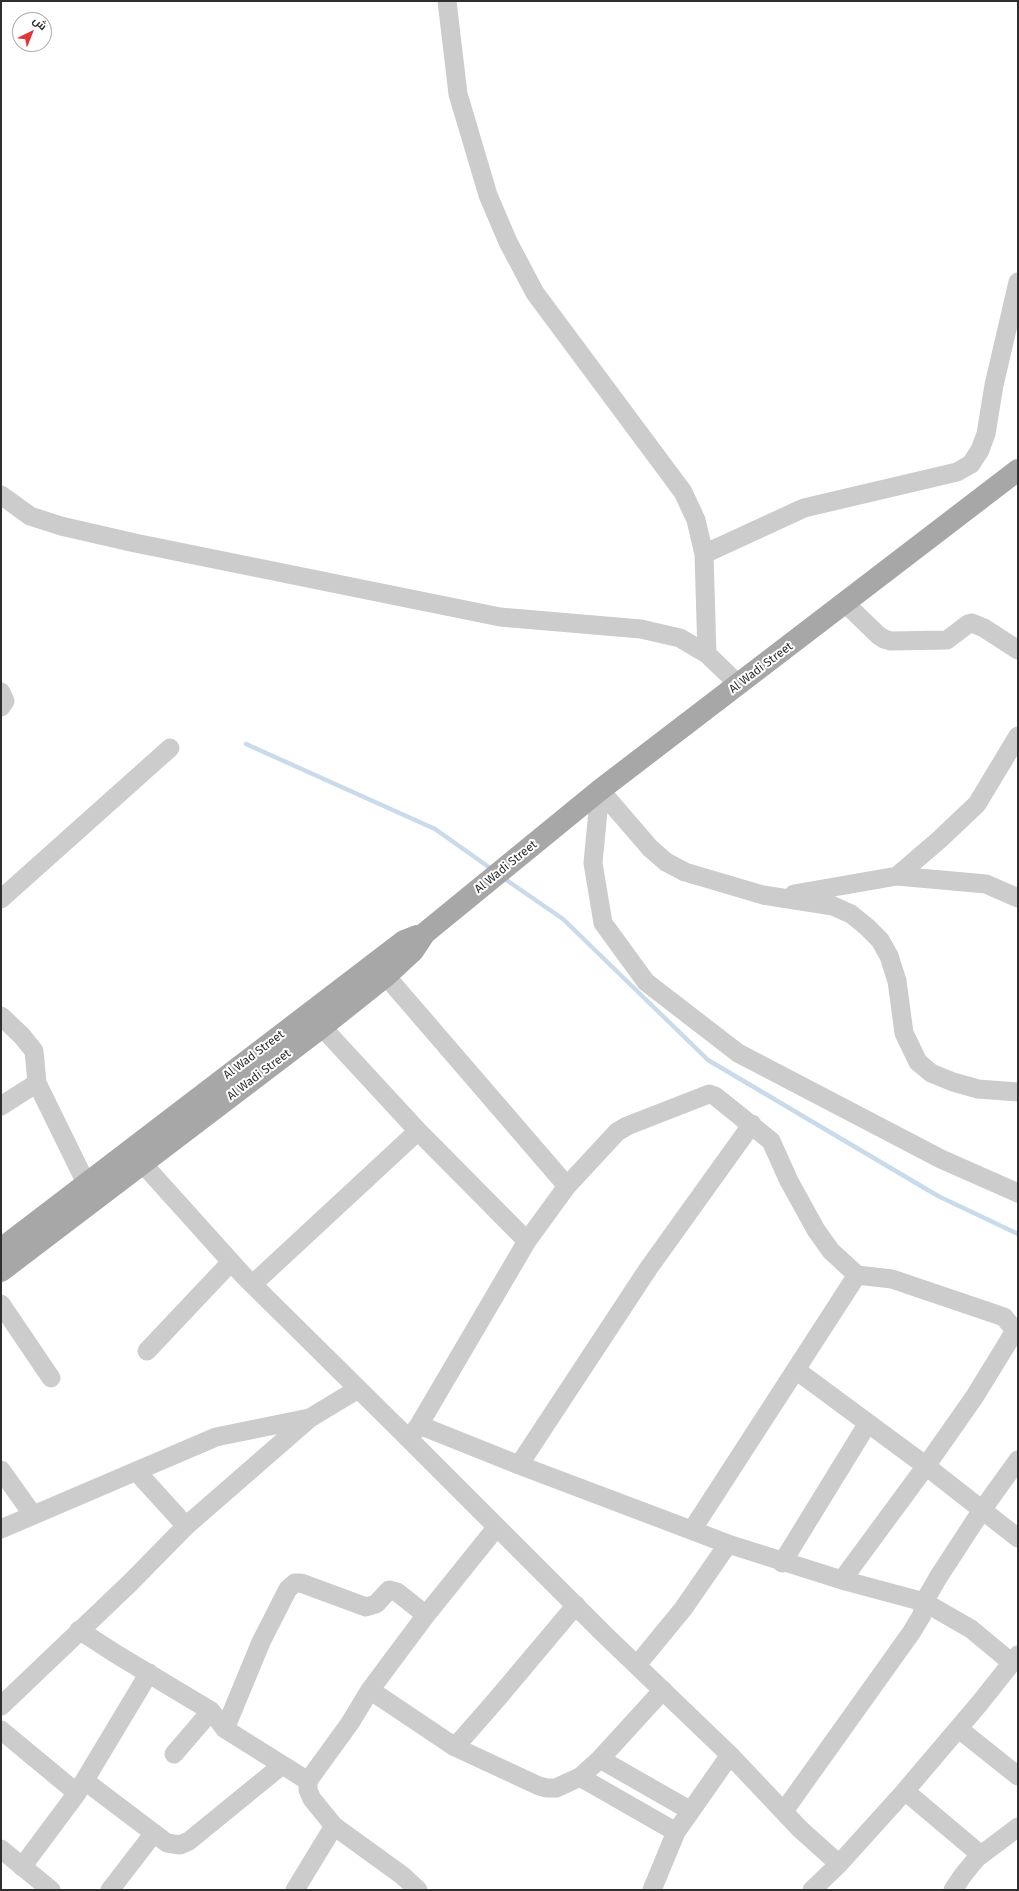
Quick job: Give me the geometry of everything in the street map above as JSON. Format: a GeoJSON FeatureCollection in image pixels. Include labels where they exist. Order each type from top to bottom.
{"type":"FeatureCollection","features":[{"type":"Feature","properties":{"kind":"main road","name":"Al Wadi Street"},"geometry":{"type":"LineString","coordinates":[[1,1271],[322,1027],[386,976],[412,951],[425,933],[600,790],[1018,470]]}},
{"type":"Feature","properties":{"kind":"main road","name":"Al Wad Street"},"geometry":{"type":"LineString","coordinates":[[86,1183],[404,940],[425,933]]}},
{"type":"Feature","properties":{"kind":"main road"},"geometry":{"type":"LineString","coordinates":[[1,1250],[86,1183]]}},
{"type":"Feature","properties":{"kind":"street"},"geometry":{"type":"LineString","coordinates":[[447,1],[458,94],[488,194],[508,242],[535,293],[683,492],[696,520],[704,554],[707,654]]}},
{"type":"Feature","properties":{"kind":"street"},"geometry":{"type":"LineString","coordinates":[[704,554],[804,508],[957,472],[972,464],[980,450],[986,434],[994,385],[1018,282]]}},
{"type":"Feature","properties":{"kind":"street"},"geometry":{"type":"LineString","coordinates":[[1,495],[30,516],[61,526],[135,543],[500,617],[641,629],[680,638],[707,654],[739,685]]}},
{"type":"Feature","properties":{"kind":"street"},"geometry":{"type":"LineString","coordinates":[[845,603],[878,635],[891,641],[947,640],[968,624],[972,623],[984,628],[1018,650]]}},
{"type":"Feature","properties":{"kind":"street"},"geometry":{"type":"LineString","coordinates":[[1,692],[5,700],[1,707]]}},
{"type":"Feature","properties":{"kind":"street"},"geometry":{"type":"LineString","coordinates":[[897,876],[939,840],[977,804],[1018,736]]}},
{"type":"Feature","properties":{"kind":"street"},"geometry":{"type":"LineString","coordinates":[[1,899],[170,748]]}},
{"type":"Feature","properties":{"kind":"street"},"geometry":{"type":"LineString","coordinates":[[600,790],[650,848],[666,862],[685,872],[762,895],[832,906],[851,914],[880,940],[889,956],[897,982],[904,1033],[918,1062],[932,1073],[953,1082],[978,1089],[1018,1092]]}},
{"type":"Feature","properties":{"kind":"street"},"geometry":{"type":"LineString","coordinates":[[600,790],[593,863],[603,923],[646,982],[738,1053],[941,1159],[1018,1193]]}},
{"type":"Feature","properties":{"kind":"street"},"geometry":{"type":"LineString","coordinates":[[762,895],[793,894],[897,876],[986,884],[1018,898]]}},
{"type":"Feature","properties":{"kind":"street"},"geometry":{"type":"LineString","coordinates":[[386,976],[567,1186]]}},
{"type":"Feature","properties":{"kind":"street"},"geometry":{"type":"LineString","coordinates":[[1,1016],[22,1036],[34,1051],[37,1082],[86,1183]]}},
{"type":"Feature","properties":{"kind":"street"},"geometry":{"type":"LineString","coordinates":[[322,1027],[418,1131],[528,1241]]}},
{"type":"Feature","properties":{"kind":"street"},"geometry":{"type":"LineString","coordinates":[[1,1106],[37,1082]]}},
{"type":"Feature","properties":{"kind":"street"},"geometry":{"type":"LineString","coordinates":[[414,1432],[528,1241],[567,1186],[617,1132],[628,1126],[708,1094],[715,1096],[752,1124],[771,1141],[789,1181],[816,1230],[831,1251],[857,1275],[892,1279],[1004,1318],[1013,1328],[1013,1334],[975,1396],[926,1466],[842,1580]]}},
{"type":"Feature","properties":{"kind":"street"},"geometry":{"type":"LineString","coordinates":[[519,1465],[648,1269],[752,1124]]}},
{"type":"Feature","properties":{"kind":"street"},"geometry":{"type":"LineString","coordinates":[[253,1284],[418,1131]]}},
{"type":"Feature","properties":{"kind":"street"},"geometry":{"type":"LineString","coordinates":[[143,1164],[231,1262],[358,1389],[414,1432],[496,1528],[730,1755],[800,1829],[839,1864]]}},
{"type":"Feature","properties":{"kind":"street"},"geometry":{"type":"LineString","coordinates":[[147,1351],[231,1262]]}},
{"type":"Feature","properties":{"kind":"street"},"geometry":{"type":"LineString","coordinates":[[692,1530],[857,1275]]}},
{"type":"Feature","properties":{"kind":"street"},"geometry":{"type":"LineString","coordinates":[[1,1304],[51,1378]]}},
{"type":"Feature","properties":{"kind":"street"},"geometry":{"type":"LineString","coordinates":[[796,1370],[926,1466],[1018,1538]]}},
{"type":"Feature","properties":{"kind":"street"},"geometry":{"type":"LineString","coordinates":[[1,1706],[130,1583],[186,1526],[310,1418],[358,1389]]}},
{"type":"Feature","properties":{"kind":"street"},"geometry":{"type":"LineString","coordinates":[[1,1529],[216,1436],[310,1418]]}},
{"type":"Feature","properties":{"kind":"street"},"geometry":{"type":"LineString","coordinates":[[782,1563],[868,1423]]}},
{"type":"Feature","properties":{"kind":"street"},"geometry":{"type":"LineString","coordinates":[[414,1432],[519,1465],[782,1563],[924,1602],[971,1629],[1015,1658],[959,1729],[906,1791],[839,1864],[812,1890]]}},
{"type":"Feature","properties":{"kind":"street"},"geometry":{"type":"LineString","coordinates":[[784,1811],[911,1634],[922,1615],[924,1602],[982,1510],[1018,1460]]}},
{"type":"Feature","properties":{"kind":"street"},"geometry":{"type":"LineString","coordinates":[[1,1470],[33,1515]]}},
{"type":"Feature","properties":{"kind":"street"},"geometry":{"type":"LineString","coordinates":[[136,1470],[186,1526]]}},
{"type":"Feature","properties":{"kind":"street"},"geometry":{"type":"LineString","coordinates":[[418,1890],[403,1876],[334,1826],[312,1799],[308,1790],[308,1781],[350,1723],[370,1690],[426,1615],[496,1528]]}},
{"type":"Feature","properties":{"kind":"street"},"geometry":{"type":"LineString","coordinates":[[637,1664],[683,1609],[728,1544]]}},
{"type":"Feature","properties":{"kind":"street"},"geometry":{"type":"LineString","coordinates":[[225,1728],[262,1642],[288,1589],[295,1583],[301,1582],[366,1607],[376,1604],[389,1590],[397,1592],[426,1615]]}},
{"type":"Feature","properties":{"kind":"street"},"geometry":{"type":"LineString","coordinates":[[454,1747],[497,1699],[576,1605]]}},
{"type":"Feature","properties":{"kind":"street"},"geometry":{"type":"LineString","coordinates":[[79,1630],[211,1711],[225,1728],[281,1766],[308,1781]]}},
{"type":"Feature","properties":{"kind":"street"},"geometry":{"type":"LineString","coordinates":[[22,1867],[81,1787],[149,1673]]}},
{"type":"Feature","properties":{"kind":"street"},"geometry":{"type":"LineString","coordinates":[[370,1690],[454,1747],[539,1786],[547,1788],[556,1788],[580,1777],[600,1759],[663,1690]]}},
{"type":"Feature","properties":{"kind":"street"},"geometry":{"type":"LineString","coordinates":[[174,1754],[211,1711]]}},
{"type":"Feature","properties":{"kind":"street"},"geometry":{"type":"LineString","coordinates":[[959,1729],[1018,1776]]}},
{"type":"Feature","properties":{"kind":"street"},"geometry":{"type":"LineString","coordinates":[[1,1730],[81,1787],[154,1833],[167,1843],[180,1845],[189,1841],[281,1766]]}},
{"type":"Feature","properties":{"kind":"street"},"geometry":{"type":"LineString","coordinates":[[652,1890],[676,1832],[730,1755]]}},
{"type":"Feature","properties":{"kind":"street"},"geometry":{"type":"LineString","coordinates":[[600,1759],[691,1811]]}},
{"type":"Feature","properties":{"kind":"street"},"geometry":{"type":"LineString","coordinates":[[580,1777],[676,1832]]}},
{"type":"Feature","properties":{"kind":"street"},"geometry":{"type":"LineString","coordinates":[[906,1791],[981,1855]]}},
{"type":"Feature","properties":{"kind":"street"},"geometry":{"type":"LineString","coordinates":[[295,1890],[334,1826]]}},
{"type":"Feature","properties":{"kind":"street"},"geometry":{"type":"LineString","coordinates":[[953,1890],[963,1875],[981,1855],[1018,1827]]}},
{"type":"Feature","properties":{"kind":"street"},"geometry":{"type":"LineString","coordinates":[[110,1890],[154,1833]]}},
{"type":"Feature","properties":{"kind":"street"},"geometry":{"type":"LineString","coordinates":[[1,1849],[51,1890]]}},
{"type":"Feature","properties":{"kind":"waterway"},"geometry":{"type":"LineString","coordinates":[[246,744],[435,829],[493,870]]}},
{"type":"Feature","properties":{"kind":"waterway"},"geometry":{"type":"LineString","coordinates":[[502,877],[563,919],[708,1060],[938,1196],[1018,1234]]}}]}
